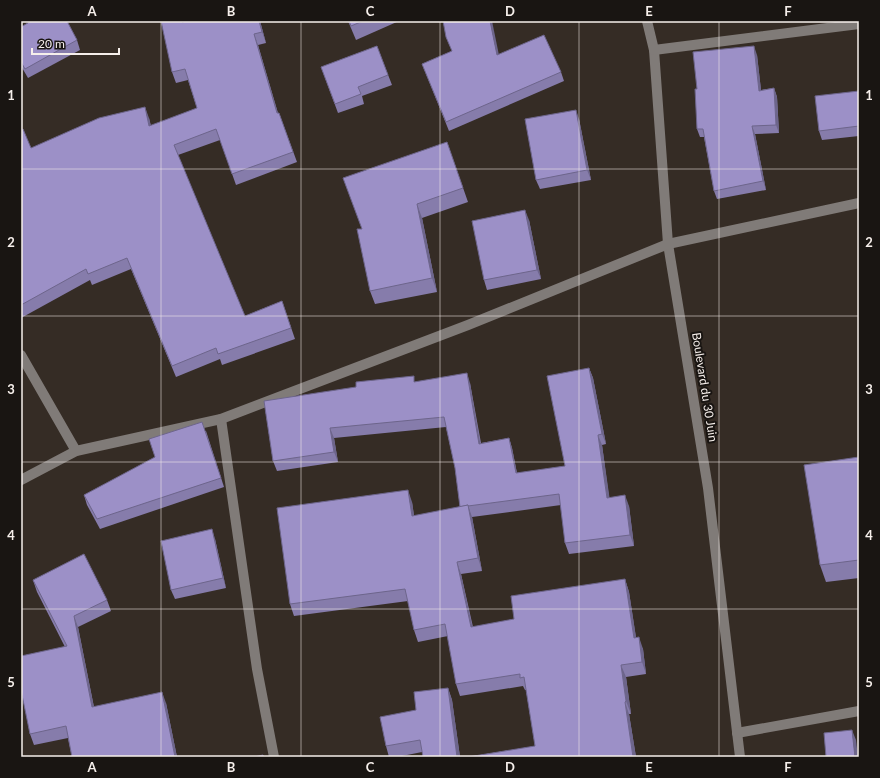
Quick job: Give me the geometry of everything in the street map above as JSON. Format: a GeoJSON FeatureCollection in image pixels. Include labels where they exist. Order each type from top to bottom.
{"type":"FeatureCollection","features":[{"type":"Feature","properties":{"kind":"street","name":"Boulevard du 30 Juin"},"geometry":{"type":"LineString","coordinates":[[647,21],[654,50],[668,244],[708,488],[740,757]]}},
{"type":"Feature","properties":{"kind":"street"},"geometry":{"type":"LineString","coordinates":[[654,50],[859,24]]}},
{"type":"Feature","properties":{"kind":"street"},"geometry":{"type":"LineString","coordinates":[[21,480],[76,450],[221,419],[475,322],[668,244],[859,203]]}},
{"type":"Feature","properties":{"kind":"street"},"geometry":{"type":"LineString","coordinates":[[21,355],[76,450]]}},
{"type":"Feature","properties":{"kind":"street"},"geometry":{"type":"LineString","coordinates":[[221,419],[257,669],[274,757]]}},
{"type":"Feature","properties":{"kind":"street"},"geometry":{"type":"LineString","coordinates":[[737,733],[859,711]]}},
{"type":"Feature","properties":{"kind":"building"},"geometry":{"type":"Polygon","coordinates":[[[31,21],[67,21],[77,40],[25,69],[21,62],[21,27],[31,21]]]}},
{"type":"Feature","properties":{"kind":"building"},"geometry":{"type":"Polygon","coordinates":[[[161,21],[259,21],[262,32],[254,34],[277,113],[279,113],[293,152],[232,174],[216,129],[174,145],[245,316],[282,301],[291,328],[218,354],[216,348],[172,366],[127,258],[88,274],[86,269],[21,305],[21,130],[23,129],[31,148],[99,118],[145,107],[149,126],[197,108],[185,69],[172,72],[161,21]]]}},
{"type":"Feature","properties":{"kind":"building"},"geometry":{"type":"Polygon","coordinates":[[[349,21],[363,21],[351,26],[349,21]]]}},
{"type":"Feature","properties":{"kind":"building"},"geometry":{"type":"Polygon","coordinates":[[[443,21],[490,21],[497,55],[544,35],[561,72],[446,122],[422,64],[452,51],[446,37],[443,21]]]}},
{"type":"Feature","properties":{"kind":"building"},"geometry":{"type":"Polygon","coordinates":[[[377,46],[388,75],[358,87],[361,94],[335,104],[321,67],[377,46]]]}},
{"type":"Feature","properties":{"kind":"building"},"geometry":{"type":"Polygon","coordinates":[[[754,46],[759,91],[774,88],[776,125],[752,126],[763,181],[714,191],[703,129],[697,129],[695,89],[697,89],[693,52],[754,46]]]}},
{"type":"Feature","properties":{"kind":"building"},"geometry":{"type":"Polygon","coordinates":[[[859,91],[859,126],[819,131],[815,96],[859,91]]]}},
{"type":"Feature","properties":{"kind":"building"},"geometry":{"type":"Polygon","coordinates":[[[576,110],[587,170],[536,180],[525,119],[576,110]]]}},
{"type":"Feature","properties":{"kind":"building"},"geometry":{"type":"Polygon","coordinates":[[[447,142],[463,188],[417,204],[432,278],[370,291],[357,229],[362,229],[343,178],[447,142]]]}},
{"type":"Feature","properties":{"kind":"building"},"geometry":{"type":"Polygon","coordinates":[[[525,210],[537,270],[484,280],[472,221],[525,210]]]}},
{"type":"Feature","properties":{"kind":"building"},"geometry":{"type":"Polygon","coordinates":[[[589,368],[602,434],[598,435],[607,498],[625,495],[630,535],[565,543],[559,494],[460,507],[455,468],[444,417],[330,428],[334,452],[273,461],[264,401],[356,387],[356,382],[414,376],[414,382],[467,373],[479,444],[509,438],[516,473],[565,466],[547,376],[589,368]]]}},
{"type":"Feature","properties":{"kind":"building"},"geometry":{"type":"Polygon","coordinates":[[[202,422],[221,478],[97,519],[84,495],[155,457],[149,439],[202,422]]]}},
{"type":"Feature","properties":{"kind":"building"},"geometry":{"type":"Polygon","coordinates":[[[859,457],[859,560],[820,565],[804,465],[859,457]]]}},
{"type":"Feature","properties":{"kind":"building"},"geometry":{"type":"Polygon","coordinates":[[[408,490],[412,516],[468,505],[478,558],[457,562],[471,627],[514,619],[511,596],[625,579],[634,638],[639,637],[642,662],[621,665],[633,757],[468,757],[535,746],[524,677],[520,678],[520,674],[456,684],[445,624],[414,630],[405,589],[290,604],[277,508],[408,490]]]}},
{"type":"Feature","properties":{"kind":"building"},"geometry":{"type":"Polygon","coordinates":[[[212,529],[223,578],[171,590],[161,541],[212,529]]]}},
{"type":"Feature","properties":{"kind":"building"},"geometry":{"type":"Polygon","coordinates":[[[84,554],[107,600],[74,616],[92,707],[162,692],[175,757],[72,757],[66,726],[30,734],[21,690],[21,656],[67,646],[33,580],[84,554]]]}},
{"type":"Feature","properties":{"kind":"building"},"geometry":{"type":"Polygon","coordinates":[[[448,688],[457,757],[423,757],[420,740],[386,746],[380,717],[416,710],[414,692],[448,688]]]}},
{"type":"Feature","properties":{"kind":"building"},"geometry":{"type":"Polygon","coordinates":[[[852,730],[855,757],[826,757],[824,733],[852,730]]]}}]}
